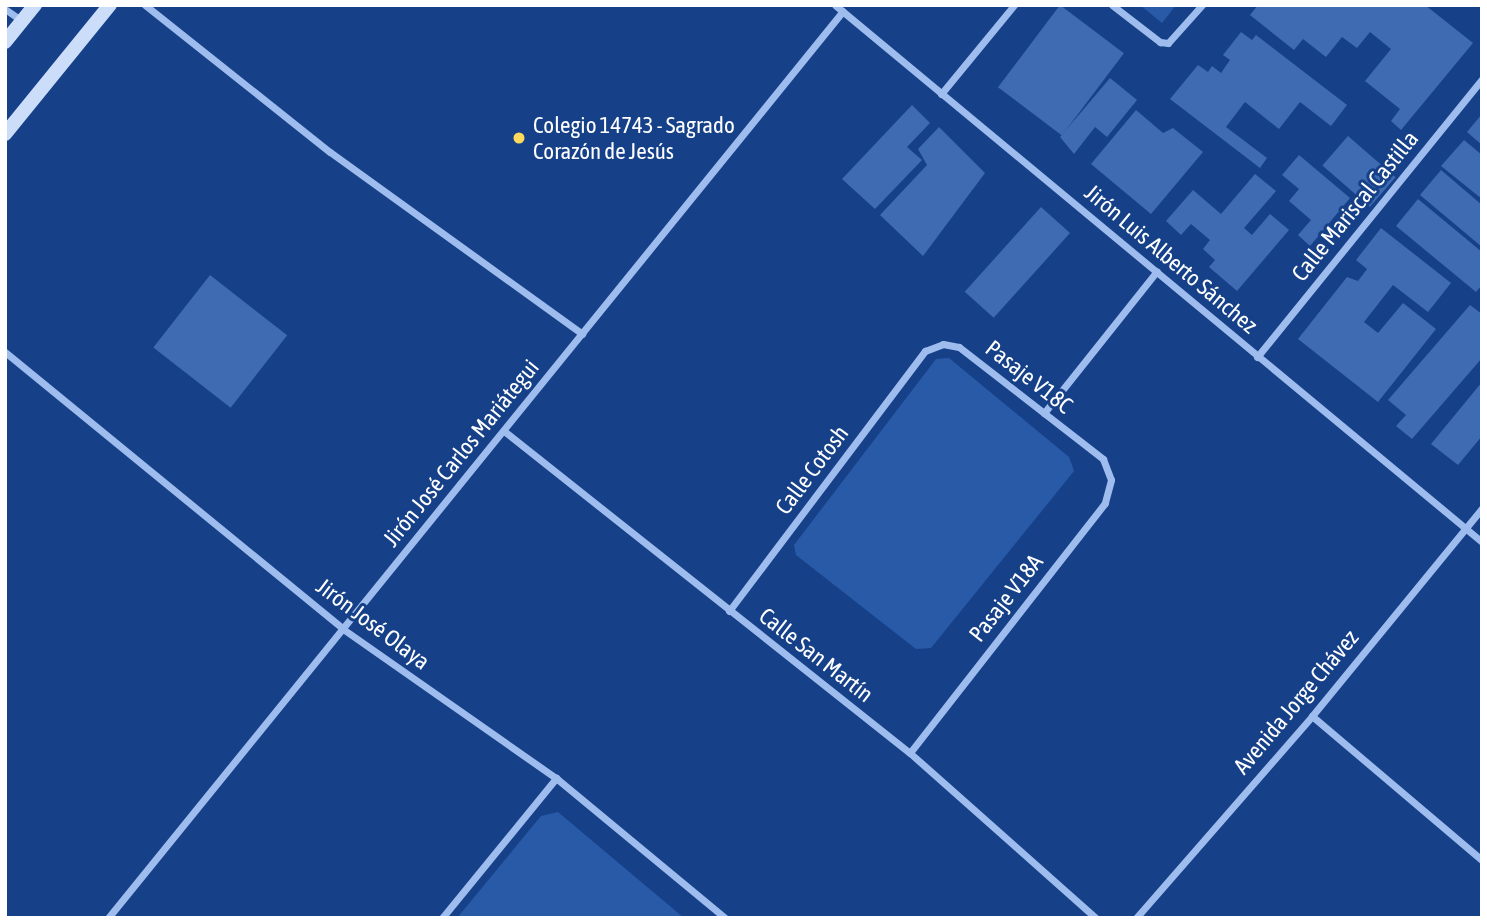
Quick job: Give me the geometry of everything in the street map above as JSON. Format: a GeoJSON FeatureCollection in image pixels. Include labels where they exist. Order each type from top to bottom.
{"type":"FeatureCollection","features":[{"type":"Feature","properties":{"kind":"main road"},"geometry":{"type":"LineString","coordinates":[[5,42],[36,5]]}},
{"type":"Feature","properties":{"kind":"main road"},"geometry":{"type":"LineString","coordinates":[[5,134],[110,5]]}},
{"type":"Feature","properties":{"kind":"street"},"geometry":{"type":"LineString","coordinates":[[145,5],[330,152],[582,334]]}},
{"type":"Feature","properties":{"kind":"street","name":"Jirón Luis Alberto Sánchez"},"geometry":{"type":"LineString","coordinates":[[835,5],[1482,542]]}},
{"type":"Feature","properties":{"kind":"street"},"geometry":{"type":"LineString","coordinates":[[941,94],[1014,5]]}},
{"type":"Feature","properties":{"kind":"street"},"geometry":{"type":"LineString","coordinates":[[1112,5],[1160,42],[1168,43],[1202,5]]}},
{"type":"Feature","properties":{"kind":"street"},"geometry":{"type":"LineString","coordinates":[[5,9],[22,21]]}},
{"type":"Feature","properties":{"kind":"street","name":"Jirón José Carlos Mariátegui"},"geometry":{"type":"LineString","coordinates":[[108,918],[843,11]]}},
{"type":"Feature","properties":{"kind":"street","name":"Calle Mariscal Castilla"},"geometry":{"type":"LineString","coordinates":[[1257,357],[1482,79]]}},
{"type":"Feature","properties":{"kind":"street"},"geometry":{"type":"LineString","coordinates":[[1044,413],[1157,271]]}},
{"type":"Feature","properties":{"kind":"street","name":"Pasaje V18C"},"geometry":{"type":"LineString","coordinates":[[925,351],[943,344],[959,348],[1103,459]]}},
{"type":"Feature","properties":{"kind":"street","name":"Calle Cotosh"},"geometry":{"type":"LineString","coordinates":[[729,611],[925,351]]}},
{"type":"Feature","properties":{"kind":"street","name":"Jirón José Olaya"},"geometry":{"type":"LineString","coordinates":[[5,352],[343,629],[556,778],[725,918]]}},
{"type":"Feature","properties":{"kind":"street","name":"Calle San Martín"},"geometry":{"type":"LineString","coordinates":[[504,431],[910,753],[1096,918]]}},
{"type":"Feature","properties":{"kind":"street","name":"Pasaje V18A"},"geometry":{"type":"LineString","coordinates":[[910,753],[1105,503],[1111,480],[1103,459]]}},
{"type":"Feature","properties":{"kind":"street","name":"Avenida Jorge Chávez"},"geometry":{"type":"LineString","coordinates":[[1136,918],[1312,716],[1482,509]]}},
{"type":"Feature","properties":{"kind":"street"},"geometry":{"type":"LineString","coordinates":[[1312,716],[1482,860]]}},
{"type":"Feature","properties":{"kind":"street"},"geometry":{"type":"LineString","coordinates":[[442,918],[556,778]]}},
{"type":"Feature","properties":{"kind":"shaded area"},"geometry":{"type":"Polygon","coordinates":[[[1140,5],[1176,5],[1162,23],[1140,5]]]}},
{"type":"Feature","properties":{"kind":"shaded area"},"geometry":{"type":"Polygon","coordinates":[[[949,358],[1069,457],[1074,471],[931,648],[916,649],[796,555],[794,545],[936,359],[949,358]]]}},
{"type":"Feature","properties":{"kind":"shaded area"},"geometry":{"type":"Polygon","coordinates":[[[558,812],[684,918],[457,918],[541,816],[558,812]]]}},
{"type":"Feature","properties":{"kind":"building"},"geometry":{"type":"Polygon","coordinates":[[[1060,5],[1124,53],[1062,135],[998,87],[1060,5]]]}},
{"type":"Feature","properties":{"kind":"building"},"geometry":{"type":"Polygon","coordinates":[[[1258,5],[1425,5],[1473,43],[1401,130],[1391,121],[1400,109],[1365,81],[1391,49],[1370,32],[1357,48],[1342,37],[1326,57],[1303,39],[1294,50],[1250,15],[1258,5]]]}},
{"type":"Feature","properties":{"kind":"building"},"geometry":{"type":"Polygon","coordinates":[[[1241,32],[1252,40],[1256,35],[1347,105],[1331,126],[1300,102],[1279,129],[1245,102],[1226,127],[1267,158],[1260,168],[1170,99],[1198,65],[1208,72],[1212,66],[1221,73],[1230,60],[1223,55],[1241,32]]]}},
{"type":"Feature","properties":{"kind":"building"},"geometry":{"type":"Polygon","coordinates":[[[1110,78],[1137,100],[1107,137],[1095,127],[1074,154],[1060,137],[1110,78]]]}},
{"type":"Feature","properties":{"kind":"building"},"geometry":{"type":"Polygon","coordinates":[[[912,105],[930,123],[907,147],[922,160],[875,209],[842,179],[912,105]]]}},
{"type":"Feature","properties":{"kind":"building"},"geometry":{"type":"Polygon","coordinates":[[[1136,110],[1163,133],[1173,128],[1203,152],[1151,214],[1091,164],[1136,110]]]}},
{"type":"Feature","properties":{"kind":"building"},"geometry":{"type":"Polygon","coordinates":[[[1482,114],[1482,145],[1467,132],[1482,114]]]}},
{"type":"Feature","properties":{"kind":"building"},"geometry":{"type":"Polygon","coordinates":[[[939,127],[985,173],[923,256],[880,215],[927,165],[918,149],[939,127]]]}},
{"type":"Feature","properties":{"kind":"building"},"geometry":{"type":"Polygon","coordinates":[[[1348,136],[1396,177],[1370,207],[1322,165],[1348,136]]]}},
{"type":"Feature","properties":{"kind":"building"},"geometry":{"type":"Polygon","coordinates":[[[1464,140],[1482,155],[1482,199],[1441,166],[1464,140]]]}},
{"type":"Feature","properties":{"kind":"building"},"geometry":{"type":"Polygon","coordinates":[[[1299,155],[1350,198],[1310,246],[1298,235],[1311,220],[1289,201],[1299,189],[1282,175],[1299,155]]]}},
{"type":"Feature","properties":{"kind":"building"},"geometry":{"type":"Polygon","coordinates":[[[1441,170],[1482,205],[1482,247],[1420,195],[1441,170]]]}},
{"type":"Feature","properties":{"kind":"building"},"geometry":{"type":"Polygon","coordinates":[[[1255,174],[1276,191],[1244,228],[1252,235],[1270,214],[1289,230],[1237,291],[1209,267],[1215,260],[1203,249],[1210,240],[1191,224],[1181,235],[1166,221],[1193,190],[1221,214],[1255,174]]]}},
{"type":"Feature","properties":{"kind":"building"},"geometry":{"type":"Polygon","coordinates":[[[1418,199],[1482,252],[1482,285],[1476,292],[1396,226],[1418,199]]]}},
{"type":"Feature","properties":{"kind":"building"},"geometry":{"type":"Polygon","coordinates":[[[1041,207],[1070,233],[994,318],[965,292],[1041,207]]]}},
{"type":"Feature","properties":{"kind":"building"},"geometry":{"type":"Polygon","coordinates":[[[1381,228],[1451,283],[1428,312],[1393,285],[1364,322],[1378,333],[1403,303],[1436,329],[1378,402],[1298,339],[1347,277],[1358,281],[1367,269],[1356,260],[1381,228]]]}},
{"type":"Feature","properties":{"kind":"building"},"geometry":{"type":"Polygon","coordinates":[[[210,275],[287,335],[231,408],[153,347],[210,275]]]}},
{"type":"Feature","properties":{"kind":"building"},"geometry":{"type":"Polygon","coordinates":[[[1470,305],[1482,314],[1482,358],[1412,439],[1396,426],[1406,415],[1388,400],[1470,305]]]}},
{"type":"Feature","properties":{"kind":"building"},"geometry":{"type":"Polygon","coordinates":[[[1482,382],[1482,436],[1458,465],[1431,444],[1482,382]]]}},
{"type":"Feature","properties":{"kind":"place","name":"Colegio 14743 - Sagrado Corazón de Jesús"},"geometry":{"type":"Point","coordinates":[519,138]}}]}
